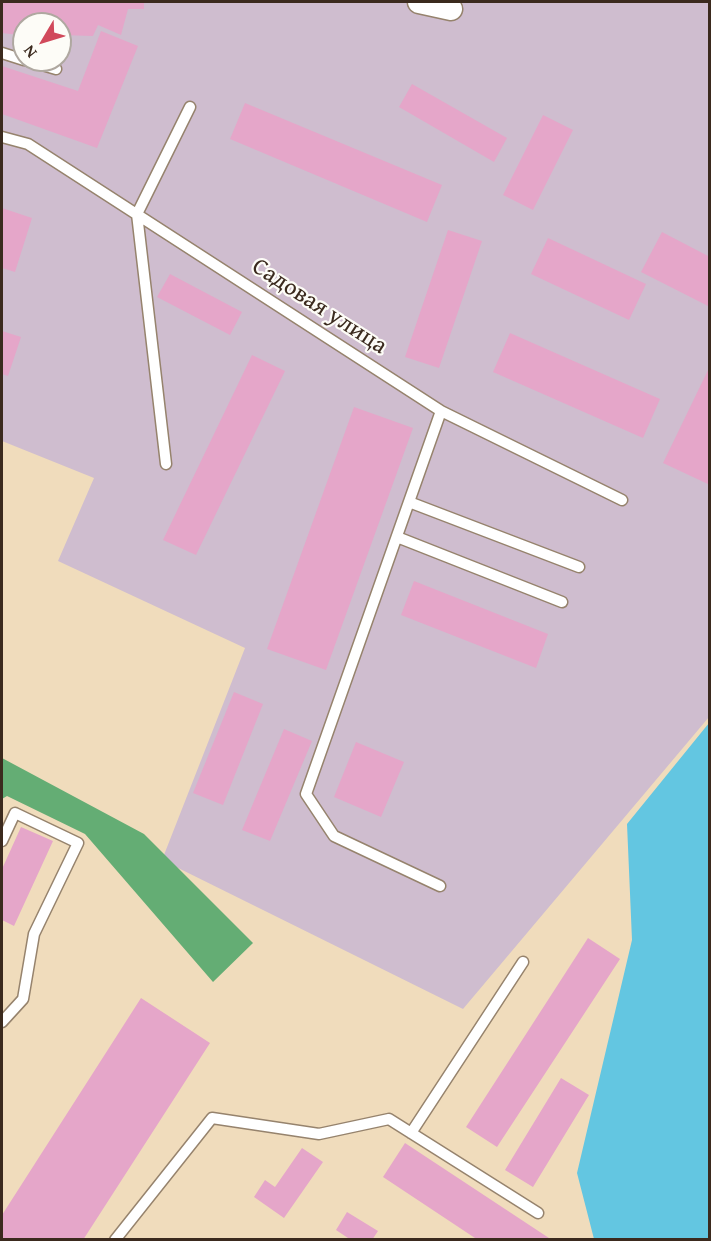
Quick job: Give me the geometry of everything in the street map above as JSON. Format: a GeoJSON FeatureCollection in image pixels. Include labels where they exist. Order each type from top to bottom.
{"type":"FeatureCollection","features":[{"type":"Feature","properties":{"kind":"street"},"geometry":{"type":"LineString","coordinates":[[419,2],[452,9]]}},
{"type":"Feature","properties":{"kind":"lane"},"geometry":{"type":"LineString","coordinates":[[166,464],[137,214],[190,106]]}},
{"type":"Feature","properties":{"kind":"lane","name":"Садовая улица"},"geometry":{"type":"LineString","coordinates":[[2,137],[28,144],[441,411],[622,500]]}},
{"type":"Feature","properties":{"kind":"lane"},"geometry":{"type":"LineString","coordinates":[[441,411],[306,794],[334,836],[441,886]]}},
{"type":"Feature","properties":{"kind":"lane"},"geometry":{"type":"LineString","coordinates":[[409,502],[579,567]]}},
{"type":"Feature","properties":{"kind":"lane"},"geometry":{"type":"LineString","coordinates":[[396,537],[562,602]]}},
{"type":"Feature","properties":{"kind":"lane"},"geometry":{"type":"LineString","coordinates":[[2,841],[15,813],[78,843],[34,934],[23,999],[2,1022]]}},
{"type":"Feature","properties":{"kind":"lane"},"geometry":{"type":"LineString","coordinates":[[411,1133],[523,962]]}},
{"type":"Feature","properties":{"kind":"lane"},"geometry":{"type":"LineString","coordinates":[[115,1239],[212,1118],[319,1134],[389,1119],[538,1213]]}},
{"type":"Feature","properties":{"kind":"shaded area"},"geometry":{"type":"Polygon","coordinates":[[[2,2],[709,2],[709,717],[463,1009],[162,860],[245,648],[58,561],[94,478],[2,441],[2,2]]]}},
{"type":"Feature","properties":{"kind":"green space"},"geometry":{"type":"Polygon","coordinates":[[[2,758],[144,834],[253,943],[213,982],[85,834],[7,796],[2,799],[2,758]]]}},
{"type":"Feature","properties":{"kind":"water"},"geometry":{"type":"Polygon","coordinates":[[[709,723],[709,1239],[594,1239],[577,1173],[632,940],[627,824],[709,723]]]}},
{"type":"Feature","properties":{"kind":"building"},"geometry":{"type":"Polygon","coordinates":[[[2,2],[144,2],[144,9],[128,9],[121,35],[98,25],[93,36],[72,35],[72,12],[12,12],[12,34],[2,33],[2,2]]]}},
{"type":"Feature","properties":{"kind":"building"},"geometry":{"type":"Polygon","coordinates":[[[101,31],[138,46],[97,148],[2,114],[2,66],[12,69],[12,72],[20,72],[78,91],[101,31]]]}},
{"type":"Feature","properties":{"kind":"building"},"geometry":{"type":"Polygon","coordinates":[[[412,84],[507,138],[494,162],[399,107],[412,84]]]}},
{"type":"Feature","properties":{"kind":"building"},"geometry":{"type":"Polygon","coordinates":[[[245,103],[442,185],[427,222],[230,139],[245,103]]]}},
{"type":"Feature","properties":{"kind":"building"},"geometry":{"type":"Polygon","coordinates":[[[543,115],[573,130],[533,210],[503,195],[543,115]]]}},
{"type":"Feature","properties":{"kind":"building"},"geometry":{"type":"Polygon","coordinates":[[[2,208],[32,218],[15,272],[2,268],[2,208]]]}},
{"type":"Feature","properties":{"kind":"building"},"geometry":{"type":"Polygon","coordinates":[[[448,230],[482,241],[439,368],[405,357],[448,230]]]}},
{"type":"Feature","properties":{"kind":"building"},"geometry":{"type":"Polygon","coordinates":[[[662,232],[710,257],[710,307],[641,272],[662,232]]]}},
{"type":"Feature","properties":{"kind":"building"},"geometry":{"type":"Polygon","coordinates":[[[548,238],[646,284],[629,320],[531,274],[548,238]]]}},
{"type":"Feature","properties":{"kind":"building"},"geometry":{"type":"Polygon","coordinates":[[[170,274],[242,312],[230,335],[157,297],[170,274]]]}},
{"type":"Feature","properties":{"kind":"building"},"geometry":{"type":"Polygon","coordinates":[[[2,331],[21,337],[8,376],[2,374],[2,331]]]}},
{"type":"Feature","properties":{"kind":"building"},"geometry":{"type":"Polygon","coordinates":[[[510,333],[660,399],[643,438],[493,372],[510,333]]]}},
{"type":"Feature","properties":{"kind":"building"},"geometry":{"type":"Polygon","coordinates":[[[252,355],[285,371],[196,555],[163,540],[252,355]]]}},
{"type":"Feature","properties":{"kind":"building"},"geometry":{"type":"Polygon","coordinates":[[[710,366],[710,485],[663,463],[710,366]]]}},
{"type":"Feature","properties":{"kind":"building"},"geometry":{"type":"Polygon","coordinates":[[[354,407],[413,428],[326,670],[267,649],[354,407]]]}},
{"type":"Feature","properties":{"kind":"building"},"geometry":{"type":"Polygon","coordinates":[[[414,581],[548,634],[536,668],[401,615],[414,581]]]}},
{"type":"Feature","properties":{"kind":"building"},"geometry":{"type":"Polygon","coordinates":[[[234,692],[263,704],[223,805],[193,793],[234,692]]]}},
{"type":"Feature","properties":{"kind":"building"},"geometry":{"type":"Polygon","coordinates":[[[284,729],[312,741],[270,841],[242,830],[284,729]]]}},
{"type":"Feature","properties":{"kind":"building"},"geometry":{"type":"Polygon","coordinates":[[[356,742],[404,762],[381,817],[334,797],[356,742]]]}},
{"type":"Feature","properties":{"kind":"building"},"geometry":{"type":"Polygon","coordinates":[[[21,827],[53,841],[14,926],[2,920],[2,869],[21,827]]]}},
{"type":"Feature","properties":{"kind":"building"},"geometry":{"type":"Polygon","coordinates":[[[588,938],[620,959],[497,1147],[466,1127],[588,938]]]}},
{"type":"Feature","properties":{"kind":"building"},"geometry":{"type":"Polygon","coordinates":[[[141,998],[210,1043],[83,1240],[2,1240],[2,1215],[141,998]]]}},
{"type":"Feature","properties":{"kind":"building"},"geometry":{"type":"Polygon","coordinates":[[[561,1078],[589,1095],[533,1187],[505,1170],[561,1078]]]}},
{"type":"Feature","properties":{"kind":"building"},"geometry":{"type":"Polygon","coordinates":[[[405,1143],[552,1240],[478,1240],[383,1177],[405,1143]]]}},
{"type":"Feature","properties":{"kind":"building"},"geometry":{"type":"Polygon","coordinates":[[[302,1148],[323,1162],[284,1218],[254,1197],[265,1180],[275,1187],[302,1148]]]}},
{"type":"Feature","properties":{"kind":"building"},"geometry":{"type":"Polygon","coordinates":[[[347,1212],[378,1231],[372,1240],[351,1240],[336,1230],[347,1212]]]}}]}
